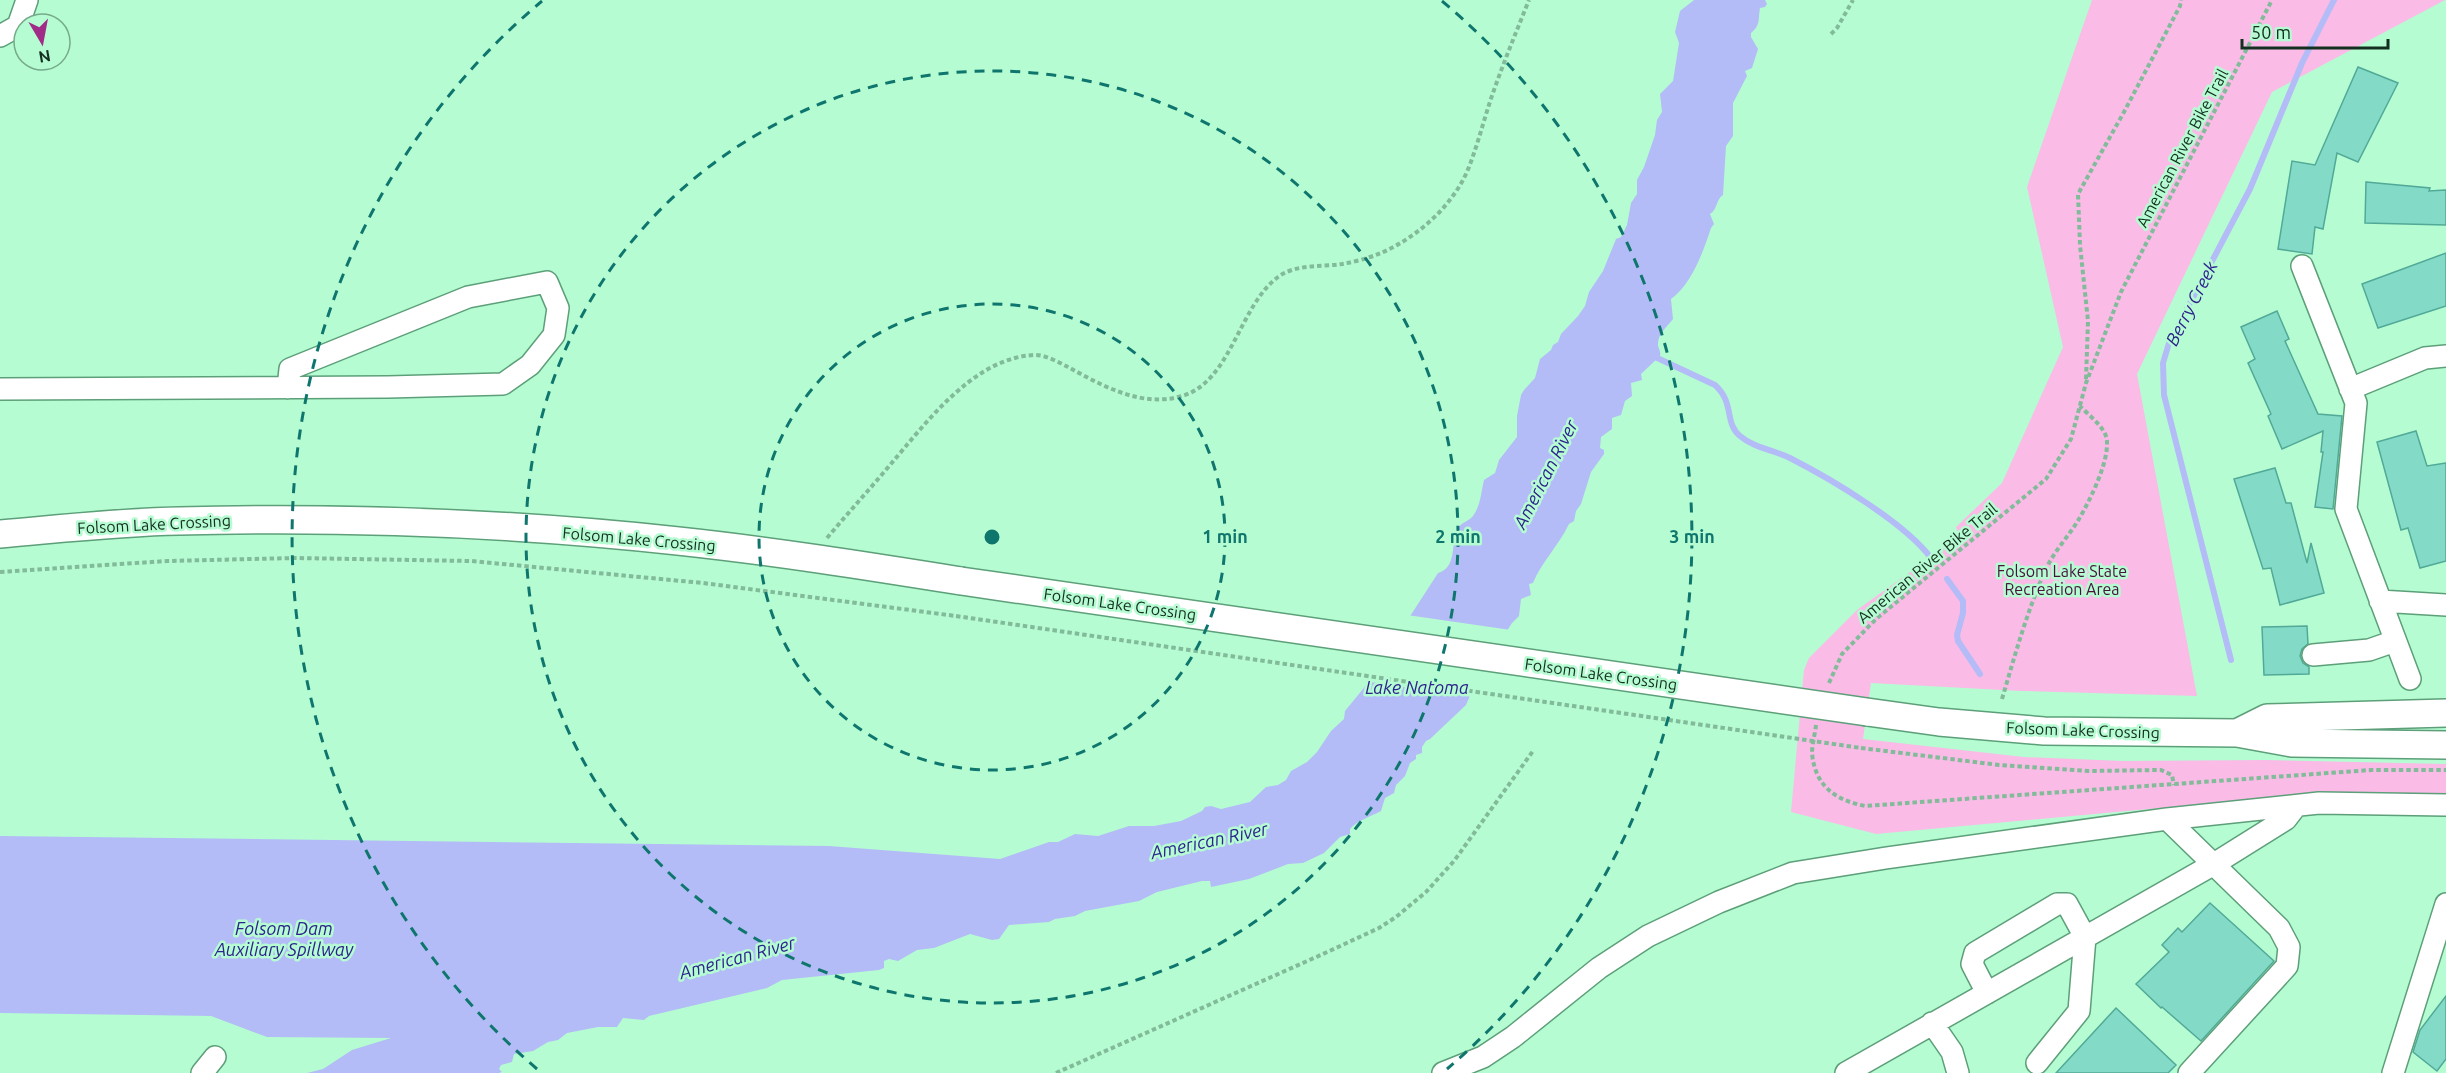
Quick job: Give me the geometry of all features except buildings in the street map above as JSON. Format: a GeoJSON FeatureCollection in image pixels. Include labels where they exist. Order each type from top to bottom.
{"type":"FeatureCollection","features":[{"type":"Feature","properties":{"kind":"main road","name":"Folsom Lake Crossing"},"geometry":{"type":"LineString","coordinates":[[0,534],[177,521],[318,520],[594,533],[679,541],[809,558],[1939,722],[2044,731],[2237,733],[2292,743],[2446,745]]}},
{"type":"Feature","properties":{"kind":"main road","name":"Folsom Lake Crossing"},"geometry":{"type":"LineString","coordinates":[[2237,733],[2267,718],[2446,713]]}},
{"type":"Feature","properties":{"kind":"lane"},"geometry":{"type":"LineString","coordinates":[[0,36],[18,26],[27,0]]}},
{"type":"Feature","properties":{"kind":"lane"},"geometry":{"type":"LineString","coordinates":[[2302,266],[2356,403],[2346,509],[2410,679]]}},
{"type":"Feature","properties":{"kind":"lane"},"geometry":{"type":"LineString","coordinates":[[0,389],[288,387],[503,384],[530,365],[554,335],[558,308],[547,282],[468,297],[290,369],[288,387]]}},
{"type":"Feature","properties":{"kind":"lane"},"geometry":{"type":"LineString","coordinates":[[2350,389],[2425,358],[2446,356]]}},
{"type":"Feature","properties":{"kind":"lane"},"geometry":{"type":"LineString","coordinates":[[2380,601],[2446,605]]}},
{"type":"Feature","properties":{"kind":"lane"},"geometry":{"type":"LineString","coordinates":[[2313,655],[2369,650],[2395,641]]}},
{"type":"Feature","properties":{"kind":"lane"},"geometry":{"type":"LineString","coordinates":[[1443,1073],[1483,1057],[1513,1037],[1599,968],[1648,936],[1719,902],[1793,873],[2168,819],[2324,802],[2446,805]]}},
{"type":"Feature","properties":{"kind":"lane"},"geometry":{"type":"LineString","coordinates":[[1846,1073],[2214,864],[2286,819],[2296,806]]}},
{"type":"Feature","properties":{"kind":"lane"},"geometry":{"type":"LineString","coordinates":[[2168,819],[2279,928],[2289,947],[2287,966],[2189,1073]]}},
{"type":"Feature","properties":{"kind":"lane"},"geometry":{"type":"LineString","coordinates":[[1986,993],[1972,964],[1975,953],[2057,904],[2067,904],[2085,937],[2079,1011],[2037,1063]]}},
{"type":"Feature","properties":{"kind":"lane"},"geometry":{"type":"LineString","coordinates":[[2393,1073],[2446,904]]}},
{"type":"Feature","properties":{"kind":"lane"},"geometry":{"type":"LineString","coordinates":[[1932,1023],[1952,1052],[1958,1073]]}},
{"type":"Feature","properties":{"kind":"path"},"geometry":{"type":"LineString","coordinates":[[809,558],[931,416],[968,383],[1002,362],[1038,355],[1054,360],[1109,389],[1144,400],[1179,397],[1195,392],[1210,380],[1264,290],[1279,276],[1300,268],[1344,264],[1381,253],[1420,230],[1445,207],[1468,169],[1494,89],[1529,0]]}},
{"type":"Feature","properties":{"kind":"path"},"geometry":{"type":"LineString","coordinates":[[1831,34],[1838,28],[1853,0]]}},
{"type":"Feature","properties":{"kind":"path"},"geometry":{"type":"LineString","coordinates":[[2086,383],[2088,321],[2080,245],[2078,194],[2124,112],[2180,6],[2181,0]]}},
{"type":"Feature","properties":{"kind":"path","name":"American River Bike Trail"},"geometry":{"type":"LineString","coordinates":[[1826,692],[1842,654],[1876,619],[2046,479],[2071,439],[2086,383],[2121,292],[2272,0]]}},
{"type":"Feature","properties":{"kind":"path"},"geometry":{"type":"LineString","coordinates":[[2002,699],[2021,633],[2038,587],[2048,565],[2080,518],[2103,467],[2106,436],[2080,405]]}},
{"type":"Feature","properties":{"kind":"path"},"geometry":{"type":"LineString","coordinates":[[0,572],[167,561],[295,558],[471,561],[703,583],[956,616],[1999,765],[2088,771],[2161,770],[2172,775],[2174,785]]}},
{"type":"Feature","properties":{"kind":"path"},"geometry":{"type":"LineString","coordinates":[[1816,724],[1812,753],[1819,776],[1832,794],[1844,802],[1865,806],[2371,770],[2446,770]]}},
{"type":"Feature","properties":{"kind":"path"},"geometry":{"type":"LineString","coordinates":[[1056,1073],[1323,954],[1379,928],[1396,917],[1426,892],[1454,861],[1533,751]]}},
{"type":"Feature","properties":{"kind":"green space","name":"Folsom Lake State Recreation Area"},"geometry":{"type":"Polygon","coordinates":[[[2092,0],[2445,0],[2272,92],[2137,374],[2197,696],[2021,691],[1871,683],[1863,739],[2024,757],[2123,761],[2265,760],[2446,764],[2446,794],[2334,792],[1876,834],[1791,812],[1804,670],[1809,658],[1857,610],[1959,537],[1956,527],[2002,483],[2063,347],[2027,187],[2092,0]]]}},
{"type":"Feature","properties":{"kind":"water"},"geometry":{"type":"Polygon","coordinates":[[[1694,0],[1765,0],[1767,4],[1760,8],[1758,24],[1751,33],[1758,49],[1752,68],[1745,71],[1747,76],[1733,103],[1733,136],[1726,146],[1723,195],[1710,214],[1714,224],[1696,267],[1685,285],[1671,299],[1673,319],[1659,338],[1660,356],[1641,374],[1642,380],[1631,383],[1632,396],[1625,401],[1621,415],[1612,418],[1612,429],[1601,437],[1600,448],[1604,450],[1604,454],[1591,472],[1574,521],[1569,524],[1533,583],[1529,584],[1531,595],[1521,599],[1519,616],[1512,623],[1478,677],[1466,705],[1426,741],[1422,747],[1422,753],[1416,755],[1416,759],[1410,763],[1405,776],[1396,785],[1394,793],[1385,798],[1381,811],[1356,824],[1350,829],[1350,834],[1340,837],[1324,853],[1303,863],[1288,864],[1249,879],[1211,887],[1210,881],[1202,881],[1157,892],[1139,901],[1085,911],[1075,916],[1049,922],[1009,925],[999,939],[992,940],[970,934],[934,948],[917,950],[898,961],[889,959],[884,961],[884,968],[879,970],[782,980],[767,988],[649,1016],[644,1020],[623,1018],[617,1027],[598,1027],[567,1033],[558,1040],[548,1042],[533,1051],[514,1054],[512,1062],[501,1065],[499,1069],[502,1072],[499,1073],[307,1073],[323,1069],[352,1050],[391,1038],[267,1037],[211,1016],[0,1013],[0,836],[829,846],[1000,859],[1049,842],[1058,842],[1075,834],[1098,836],[1129,826],[1154,826],[1181,821],[1202,811],[1205,807],[1221,809],[1250,802],[1266,787],[1278,785],[1286,780],[1291,771],[1307,762],[1317,752],[1331,731],[1344,719],[1345,711],[1363,689],[1438,573],[1448,566],[1458,528],[1476,512],[1484,480],[1495,473],[1499,460],[1517,437],[1517,416],[1521,395],[1535,378],[1540,359],[1558,342],[1561,334],[1585,306],[1589,292],[1603,271],[1616,239],[1621,237],[1627,225],[1631,203],[1637,194],[1637,180],[1644,167],[1655,135],[1657,120],[1662,112],[1660,94],[1673,81],[1679,43],[1675,32],[1680,11],[1694,0]]]}},
{"type":"Feature","properties":{"kind":"pier"},"geometry":{"type":"Polygon","coordinates":[[[1407,615],[1511,630],[1502,649],[1487,665],[1472,697],[1364,681],[1371,665],[1392,638],[1400,621],[1407,615]]]}},
{"type":"Feature","properties":{"kind":"waterway","name":"Berry Creek"},"geometry":{"type":"LineString","coordinates":[[2231,660],[2164,395],[2163,363],[2169,343],[2250,189],[2302,63],[2334,0]]}},
{"type":"Feature","properties":{"kind":"waterway"},"geometry":{"type":"LineString","coordinates":[[1653,356],[1715,385],[1725,399],[1732,425],[1740,436],[1758,446],[1790,458],[1846,489],[1903,530],[1931,558]]}},
{"type":"Feature","properties":{"kind":"waterway"},"geometry":{"type":"LineString","coordinates":[[1947,579],[1963,601],[1958,641],[1980,674]]}},
{"type":"Feature","properties":{"kind":"water label","name":"American River"},"geometry":{"type":"Point","coordinates":[1545,474]}},
{"type":"Feature","properties":{"kind":"water label","name":"Lake Natoma"},"geometry":{"type":"Point","coordinates":[1417,687]}},
{"type":"Feature","properties":{"kind":"water label","name":"American River"},"geometry":{"type":"Point","coordinates":[1209,840]}},
{"type":"Feature","properties":{"kind":"water label","name":"Folsom Dam Auxiliary Spillway"},"geometry":{"type":"Point","coordinates":[284,938]}},
{"type":"Feature","properties":{"kind":"water label","name":"American River"},"geometry":{"type":"Point","coordinates":[737,957]}}]}
